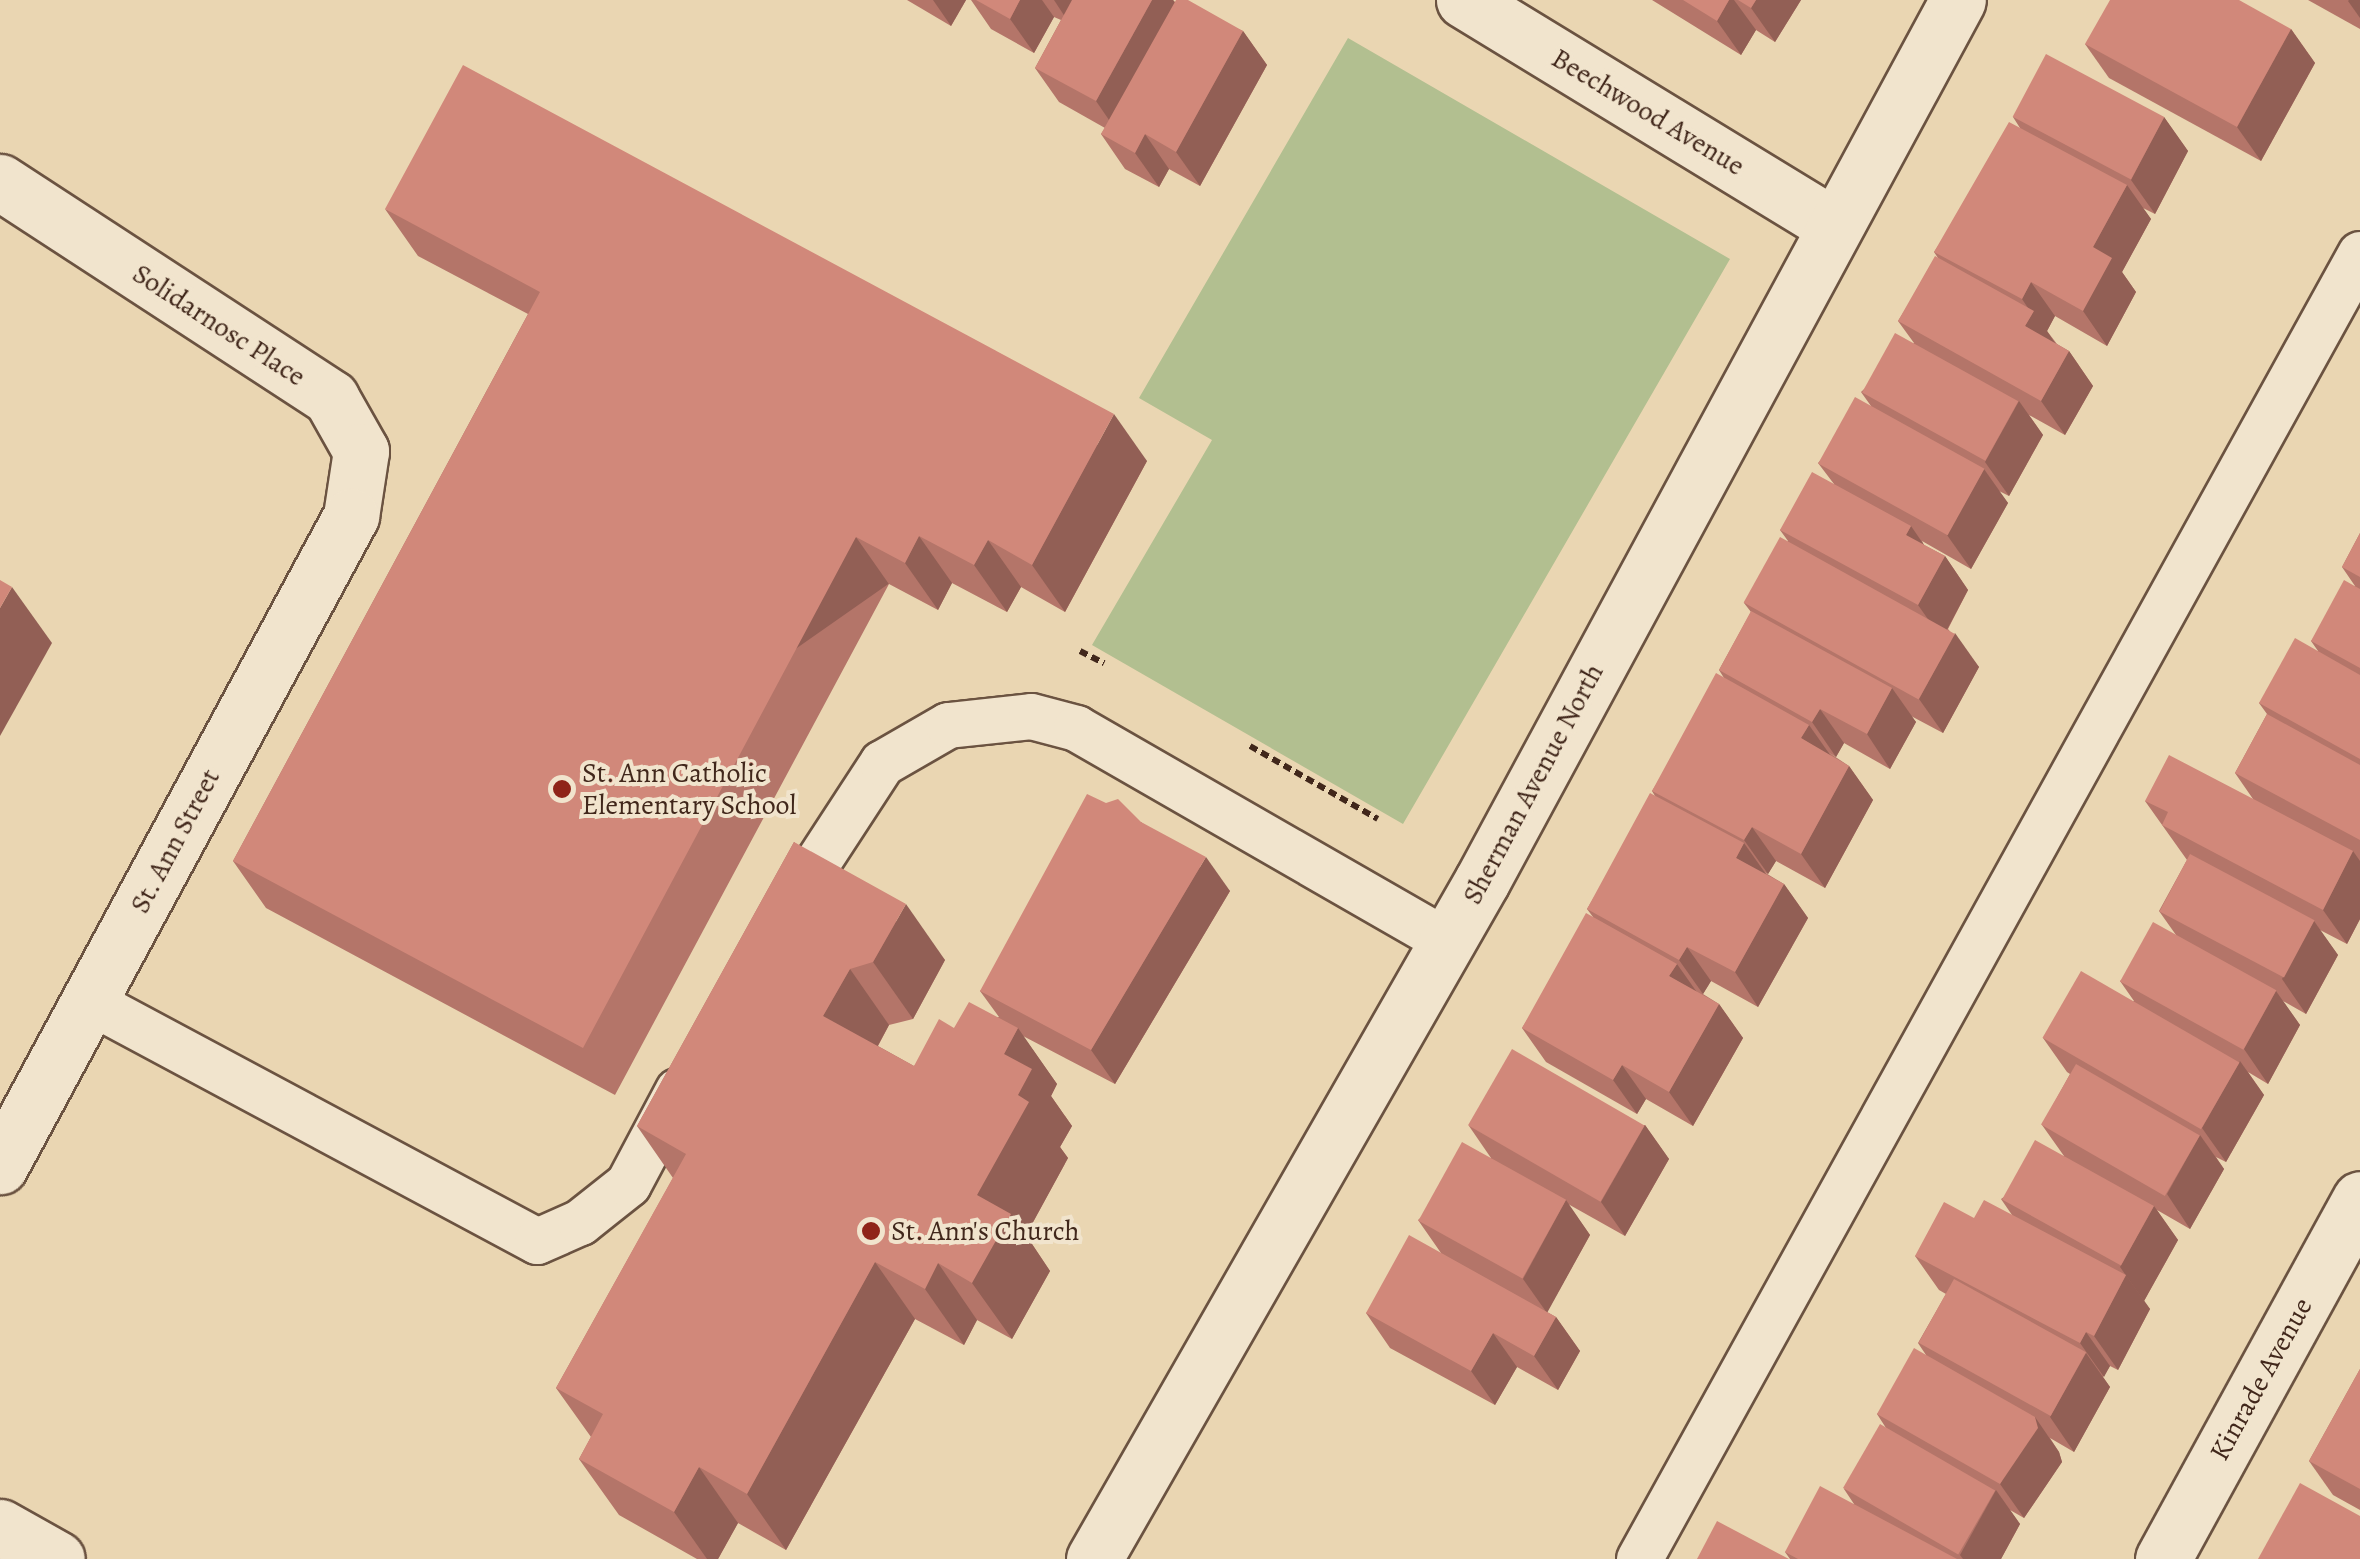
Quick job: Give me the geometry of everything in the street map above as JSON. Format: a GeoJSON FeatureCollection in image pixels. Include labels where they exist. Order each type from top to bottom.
{"type":"FeatureCollection","features":[{"type":"Feature","properties":{"kind":"street","name":"Beechwood Avenue"},"geometry":{"type":"LineString","coordinates":[[1464,0],[1833,224]]}},
{"type":"Feature","properties":{"kind":"street","name":"Sherman Avenue North"},"geometry":{"type":"LineString","coordinates":[[1094,1559],[1448,940],[1833,224],[1958,0]]}},
{"type":"Feature","properties":{"kind":"street","name":"Solidarnosc Place"},"geometry":{"type":"LineString","coordinates":[[0,182],[331,398],[361,451],[351,516]]}},
{"type":"Feature","properties":{"kind":"street","name":"St. Ann Street"},"geometry":{"type":"LineString","coordinates":[[0,1166],[351,516]]}},
{"type":"Feature","properties":{"kind":"street","name":"Kinrade Avenue"},"geometry":{"type":"LineString","coordinates":[[2162,1559],[2360,1199]]}},
{"type":"Feature","properties":{"kind":"street"},"geometry":{"type":"LineString","coordinates":[[0,1527],[57,1559]]}},
{"type":"Feature","properties":{"kind":"lane"},"geometry":{"type":"LineString","coordinates":[[1639,1559],[2360,254]]}},
{"type":"Feature","properties":{"kind":"lane"},"geometry":{"type":"LineString","coordinates":[[762,943],[882,763],[948,725],[1031,716],[1076,728],[1448,940]]}},
{"type":"Feature","properties":{"kind":"lane"},"geometry":{"type":"LineString","coordinates":[[89,1001],[536,1241],[580,1222],[628,1184],[702,1043]]}},
{"type":"Feature","properties":{"kind":"green space"},"geometry":{"type":"Polygon","coordinates":[[[1348,38],[1730,259],[1403,824],[1092,645],[1212,440],[1139,398],[1348,38]]]}},
{"type":"Feature","properties":{"kind":"building"},"geometry":{"type":"Polygon","coordinates":[[[976,0],[1020,0],[1010,19],[976,0]]]}},
{"type":"Feature","properties":{"kind":"building"},"geometry":{"type":"Polygon","coordinates":[[[1072,0],[1152,0],[1096,101],[1035,68],[1072,0]]]}},
{"type":"Feature","properties":{"kind":"building"},"geometry":{"type":"Polygon","coordinates":[[[1176,0],[1188,0],[1243,31],[1176,152],[1145,134],[1135,153],[1101,134],[1176,0]]]}},
{"type":"Feature","properties":{"kind":"building"},"geometry":{"type":"Polygon","coordinates":[[[1683,0],[1729,0],[1717,21],[1683,0]]]}},
{"type":"Feature","properties":{"kind":"building"},"geometry":{"type":"Polygon","coordinates":[[[1738,0],[1756,0],[1751,8],[1738,0]]]}},
{"type":"Feature","properties":{"kind":"building"},"geometry":{"type":"Polygon","coordinates":[[[2110,0],[2239,0],[2291,29],[2237,127],[2085,44],[2110,0]]]}},
{"type":"Feature","properties":{"kind":"building"},"geometry":{"type":"Polygon","coordinates":[[[2046,54],[2164,117],[2131,180],[2013,117],[2046,54]]]}},
{"type":"Feature","properties":{"kind":"building"},"geometry":{"type":"Polygon","coordinates":[[[463,65],[1114,414],[1032,565],[988,540],[974,565],[919,536],[905,563],[856,537],[583,1048],[233,861],[540,292],[385,209],[463,65]]]}},
{"type":"Feature","properties":{"kind":"building"},"geometry":{"type":"Polygon","coordinates":[[[2009,122],[2127,185],[2093,247],[2112,258],[2083,311],[2031,282],[2022,299],[1934,252],[2009,122]]]}},
{"type":"Feature","properties":{"kind":"building"},"geometry":{"type":"Polygon","coordinates":[[[1935,256],[2034,311],[2025,326],[2069,351],[2041,401],[1898,321],[1935,256]]]}},
{"type":"Feature","properties":{"kind":"building"},"geometry":{"type":"Polygon","coordinates":[[[1895,333],[2018,401],[1985,461],[1862,392],[1895,333]]]}},
{"type":"Feature","properties":{"kind":"building"},"geometry":{"type":"Polygon","coordinates":[[[1855,397],[1984,469],[1948,535],[1818,463],[1855,397]]]}},
{"type":"Feature","properties":{"kind":"building"},"geometry":{"type":"Polygon","coordinates":[[[1812,472],[1911,526],[1906,535],[1945,556],[1918,605],[1780,530],[1812,472]]]}},
{"type":"Feature","properties":{"kind":"building"},"geometry":{"type":"Polygon","coordinates":[[[2360,533],[2360,577],[2342,567],[2360,533]]]}},
{"type":"Feature","properties":{"kind":"building"},"geometry":{"type":"Polygon","coordinates":[[[1780,537],[1955,634],[1919,700],[1744,603],[1780,537]]]}},
{"type":"Feature","properties":{"kind":"building"},"geometry":{"type":"Polygon","coordinates":[[[0,580],[12,587],[0,608],[0,580]]]}},
{"type":"Feature","properties":{"kind":"building"},"geometry":{"type":"Polygon","coordinates":[[[2344,580],[2360,589],[2360,668],[2311,641],[2344,580]]]}},
{"type":"Feature","properties":{"kind":"building"},"geometry":{"type":"Polygon","coordinates":[[[1751,611],[1892,688],[1867,734],[1820,709],[1812,722],[1719,670],[1751,611]]]}},
{"type":"Feature","properties":{"kind":"building"},"geometry":{"type":"Polygon","coordinates":[[[2295,638],[2360,675],[2360,759],[2259,703],[2295,638]]]}},
{"type":"Feature","properties":{"kind":"building"},"geometry":{"type":"Polygon","coordinates":[[[1716,673],[1809,725],[1801,738],[1849,766],[1801,854],[1752,827],[1744,840],[1652,791],[1716,673]]]}},
{"type":"Feature","properties":{"kind":"building"},"geometry":{"type":"Polygon","coordinates":[[[2267,714],[2360,765],[2360,840],[2235,773],[2267,714]]]}},
{"type":"Feature","properties":{"kind":"building"},"geometry":{"type":"Polygon","coordinates":[[[2169,755],[2353,851],[2323,910],[2162,825],[2168,812],[2145,801],[2169,755]]]}},
{"type":"Feature","properties":{"kind":"building"},"geometry":{"type":"Polygon","coordinates":[[[1650,793],[1744,843],[1736,858],[1784,884],[1735,972],[1687,947],[1679,960],[1587,909],[1650,793]]]}},
{"type":"Feature","properties":{"kind":"building"},"geometry":{"type":"Polygon","coordinates":[[[1087,794],[1106,803],[1118,799],[1141,822],[1206,857],[1091,1050],[980,991],[1087,794]]]}},
{"type":"Feature","properties":{"kind":"building","name":"St. Ann's Church"},"geometry":{"type":"Polygon","coordinates":[[[794,842],[906,904],[873,962],[850,969],[823,1016],[914,1066],[939,1019],[954,1028],[969,1002],[1018,1028],[1004,1054],[1032,1069],[1018,1095],[1029,1102],[977,1195],[1011,1214],[972,1283],[938,1263],[925,1289],[875,1262],[747,1494],[699,1467],[674,1512],[579,1459],[603,1414],[556,1388],[686,1154],[637,1126],[794,842]]]}},
{"type":"Feature","properties":{"kind":"building"},"geometry":{"type":"Polygon","coordinates":[[[2190,854],[2314,920],[2284,978],[2159,911],[2190,854]]]}},
{"type":"Feature","properties":{"kind":"building"},"geometry":{"type":"Polygon","coordinates":[[[1586,913],[1677,964],[1669,976],[1719,1004],[1669,1092],[1622,1065],[1613,1080],[1522,1028],[1586,913]]]}},
{"type":"Feature","properties":{"kind":"building"},"geometry":{"type":"Polygon","coordinates":[[[2153,922],[2276,990],[2243,1050],[2120,981],[2153,922]]]}},
{"type":"Feature","properties":{"kind":"building"},"geometry":{"type":"Polygon","coordinates":[[[2081,971],[2239,1062],[2201,1129],[2043,1038],[2081,971]]]}},
{"type":"Feature","properties":{"kind":"building"},"geometry":{"type":"Polygon","coordinates":[[[1512,1049],[1645,1126],[1601,1202],[1468,1125],[1512,1049]]]}},
{"type":"Feature","properties":{"kind":"building"},"geometry":{"type":"Polygon","coordinates":[[[2076,1064],[2200,1136],[2165,1196],[2041,1125],[2076,1064]]]}},
{"type":"Feature","properties":{"kind":"building"},"geometry":{"type":"Polygon","coordinates":[[[2035,1140],[2154,1206],[2121,1265],[2002,1199],[2035,1140]]]}},
{"type":"Feature","properties":{"kind":"building"},"geometry":{"type":"Polygon","coordinates":[[[1462,1142],[1566,1200],[1522,1278],[1418,1221],[1462,1142]]]}},
{"type":"Feature","properties":{"kind":"building"},"geometry":{"type":"Polygon","coordinates":[[[1984,1200],[2126,1275],[2094,1336],[2086,1332],[2080,1343],[1915,1256],[1944,1202],[1974,1218],[1984,1200]]]}},
{"type":"Feature","properties":{"kind":"building"},"geometry":{"type":"Polygon","coordinates":[[[1409,1235],[1556,1317],[1534,1356],[1493,1333],[1471,1371],[1366,1313],[1409,1235]]]}},
{"type":"Feature","properties":{"kind":"building"},"geometry":{"type":"Polygon","coordinates":[[[1954,1279],[2086,1352],[2051,1416],[1919,1343],[1954,1279]]]}},
{"type":"Feature","properties":{"kind":"building"},"geometry":{"type":"Polygon","coordinates":[[[1914,1348],[2035,1417],[2038,1428],[2000,1484],[1877,1414],[1914,1348]]]}},
{"type":"Feature","properties":{"kind":"building"},"geometry":{"type":"Polygon","coordinates":[[[2360,1369],[2360,1489],[2309,1461],[2360,1369]]]}},
{"type":"Feature","properties":{"kind":"building"},"geometry":{"type":"Polygon","coordinates":[[[1880,1424],[1995,1490],[1958,1555],[1843,1488],[1880,1424]]]}},
{"type":"Feature","properties":{"kind":"building"},"geometry":{"type":"Polygon","coordinates":[[[2300,1483],[2360,1516],[2360,1559],[2258,1559],[2300,1483]]]}},
{"type":"Feature","properties":{"kind":"building"},"geometry":{"type":"Polygon","coordinates":[[[1820,1486],[1957,1559],[1798,1559],[1785,1552],[1820,1486]]]}},
{"type":"Feature","properties":{"kind":"building"},"geometry":{"type":"Polygon","coordinates":[[[1717,1521],[1789,1559],[1697,1559],[1717,1521]]]}},
{"type":"Feature","properties":{"kind":"place","name":"St. Ann Catholic Elementary School"},"geometry":{"type":"Point","coordinates":[562,789]}},
{"type":"Feature","properties":{"kind":"place","name":"St. Ann's Church"},"geometry":{"type":"Point","coordinates":[871,1231]}}]}
